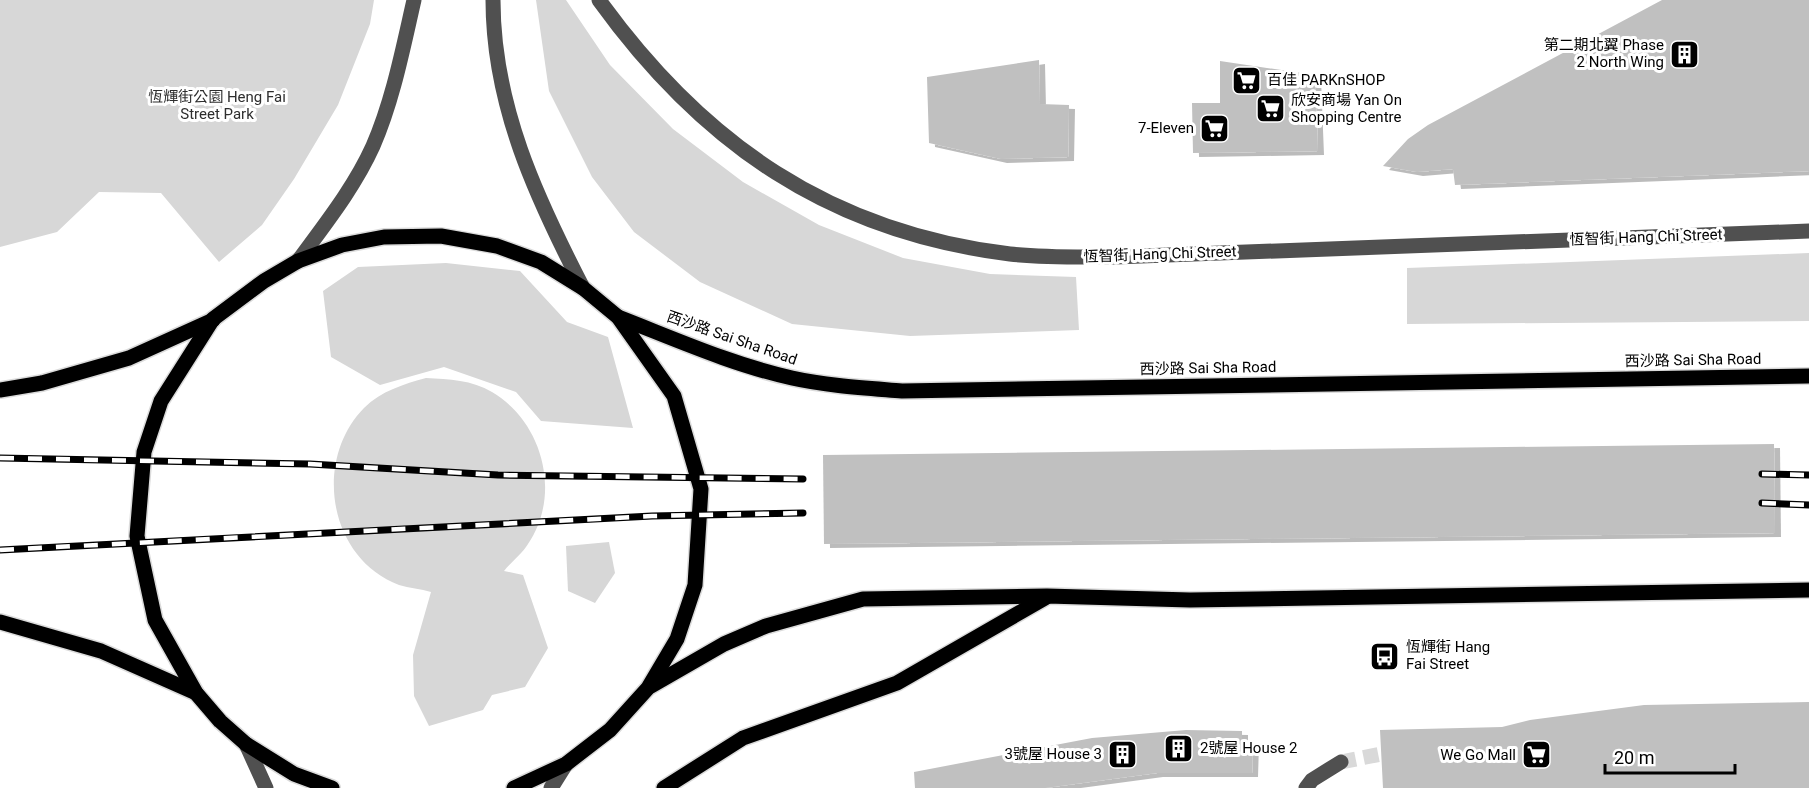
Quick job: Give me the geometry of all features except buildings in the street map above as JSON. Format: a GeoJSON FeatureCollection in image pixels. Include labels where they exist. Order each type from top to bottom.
{"type":"FeatureCollection","features":[{"type":"Feature","properties":{"kind":"main road"},"geometry":{"type":"LineString","coordinates":[[0,390],[42,383],[129,358],[213,320],[264,281],[298,261],[342,245],[384,237],[441,236],[497,246],[541,262],[583,288],[618,317],[674,396],[701,489],[695,585],[677,639],[648,688],[610,730],[566,764],[514,788]]}},
{"type":"Feature","properties":{"kind":"main road","name":"西沙路 Sai Sha Road"},"geometry":{"type":"LineString","coordinates":[[618,317],[718,355],[791,378],[845,387],[902,391],[1809,376]]}},
{"type":"Feature","properties":{"kind":"main road"},"geometry":{"type":"LineString","coordinates":[[213,320],[161,401],[144,452],[136,536],[155,620],[196,693],[220,721],[246,744],[294,774],[332,788]]}},
{"type":"Feature","properties":{"kind":"main road"},"geometry":{"type":"LineString","coordinates":[[648,688],[734,639],[766,626],[863,599],[1047,596],[1190,600],[1809,590]]}},
{"type":"Feature","properties":{"kind":"main road"},"geometry":{"type":"LineString","coordinates":[[664,788],[743,738],[897,683],[1047,596]]}},
{"type":"Feature","properties":{"kind":"main road"},"geometry":{"type":"LineString","coordinates":[[0,622],[11,623],[100,651],[196,693]]}},
{"type":"Feature","properties":{"kind":"street"},"geometry":{"type":"LineString","coordinates":[[298,261],[342,201],[373,145],[401,59],[414,0]]}},
{"type":"Feature","properties":{"kind":"street"},"geometry":{"type":"LineString","coordinates":[[493,0],[501,88],[518,147],[548,220],[583,288]]}},
{"type":"Feature","properties":{"kind":"street","name":"恆智街 Hang Chi Street"},"geometry":{"type":"LineString","coordinates":[[598,0],[630,43],[665,83],[704,121],[752,158],[807,192],[855,214],[958,246],[1011,254],[1114,257],[1809,231]]}},
{"type":"Feature","properties":{"kind":"street"},"geometry":{"type":"LineString","coordinates":[[246,744],[266,788]]}},
{"type":"Feature","properties":{"kind":"street"},"geometry":{"type":"LineString","coordinates":[[1306,788],[1312,780],[1341,762]]}},
{"type":"Feature","properties":{"kind":"street"},"geometry":{"type":"LineString","coordinates":[[551,788],[566,764]]}},
{"type":"Feature","properties":{"kind":"green space","name":"恆輝街公園 Heng Fai Street Park"},"geometry":{"type":"Polygon","coordinates":[[[0,0],[374,0],[370,24],[338,105],[294,179],[262,225],[219,262],[161,193],[99,192],[57,232],[0,247],[0,0]]]}},
{"type":"Feature","properties":{"kind":"green space"},"geometry":{"type":"Polygon","coordinates":[[[536,0],[566,0],[610,65],[673,129],[743,182],[819,225],[903,258],[990,274],[1076,277],[1079,330],[910,336],[792,324],[700,282],[634,232],[592,177],[549,91],[536,0]]]}},
{"type":"Feature","properties":{"kind":"green space"},"geometry":{"type":"Polygon","coordinates":[[[1809,253],[1809,321],[1407,324],[1407,268],[1809,253]]]}},
{"type":"Feature","properties":{"kind":"green space"},"geometry":{"type":"Polygon","coordinates":[[[446,263],[520,271],[567,322],[608,337],[633,428],[541,421],[516,392],[444,367],[380,385],[331,357],[323,291],[358,267],[446,263]]]}},
{"type":"Feature","properties":{"kind":"green space"},"geometry":{"type":"Polygon","coordinates":[[[426,378],[468,383],[492,392],[510,405],[524,421],[535,440],[542,460],[545,482],[544,503],[538,524],[528,544],[504,571],[523,575],[548,648],[525,687],[492,695],[483,710],[429,726],[414,696],[413,655],[431,592],[399,585],[375,572],[356,553],[343,531],[336,506],[334,480],[338,454],[348,429],[364,408],[385,393],[426,378]]]}},
{"type":"Feature","properties":{"kind":"green space"},"geometry":{"type":"Polygon","coordinates":[[[609,542],[615,573],[595,603],[568,591],[566,546],[609,542]]]}},
{"type":"Feature","properties":{"kind":"tunnel"},"geometry":{"type":"LineString","coordinates":[[1341,762],[1381,754]]}},
{"type":"Feature","properties":{"kind":"railway"},"geometry":{"type":"LineString","coordinates":[[0,458],[310,464],[498,475],[803,479]]}},
{"type":"Feature","properties":{"kind":"railway"},"geometry":{"type":"LineString","coordinates":[[1762,474],[1809,475]]}},
{"type":"Feature","properties":{"kind":"railway"},"geometry":{"type":"LineString","coordinates":[[1762,503],[1809,505]]}},
{"type":"Feature","properties":{"kind":"railway"},"geometry":{"type":"LineString","coordinates":[[0,550],[652,516],[803,513]]}},
{"type":"Feature","properties":{"kind":"place","name":"第二期北翼 Phase 2 North Wing"},"geometry":{"type":"Point","coordinates":[1685,54]}},
{"type":"Feature","properties":{"kind":"place","name":"百佳 PARKnSHOP"},"geometry":{"type":"Point","coordinates":[1246,80]}},
{"type":"Feature","properties":{"kind":"place","name":"欣安商場 Yan On Shopping Centre"},"geometry":{"type":"Point","coordinates":[1270,109]}},
{"type":"Feature","properties":{"kind":"place","name":"7-Eleven"},"geometry":{"type":"Point","coordinates":[1215,128]}},
{"type":"Feature","properties":{"kind":"place","name":"恆輝街 Hang Fai Street"},"geometry":{"type":"Point","coordinates":[1385,656]}},
{"type":"Feature","properties":{"kind":"place","name":"2號屋 House 2"},"geometry":{"type":"Point","coordinates":[1179,748]}},
{"type":"Feature","properties":{"kind":"place","name":"3號屋 House 3"},"geometry":{"type":"Point","coordinates":[1123,754]}},
{"type":"Feature","properties":{"kind":"place","name":"We Go Mall"},"geometry":{"type":"Point","coordinates":[1537,755]}}]}
